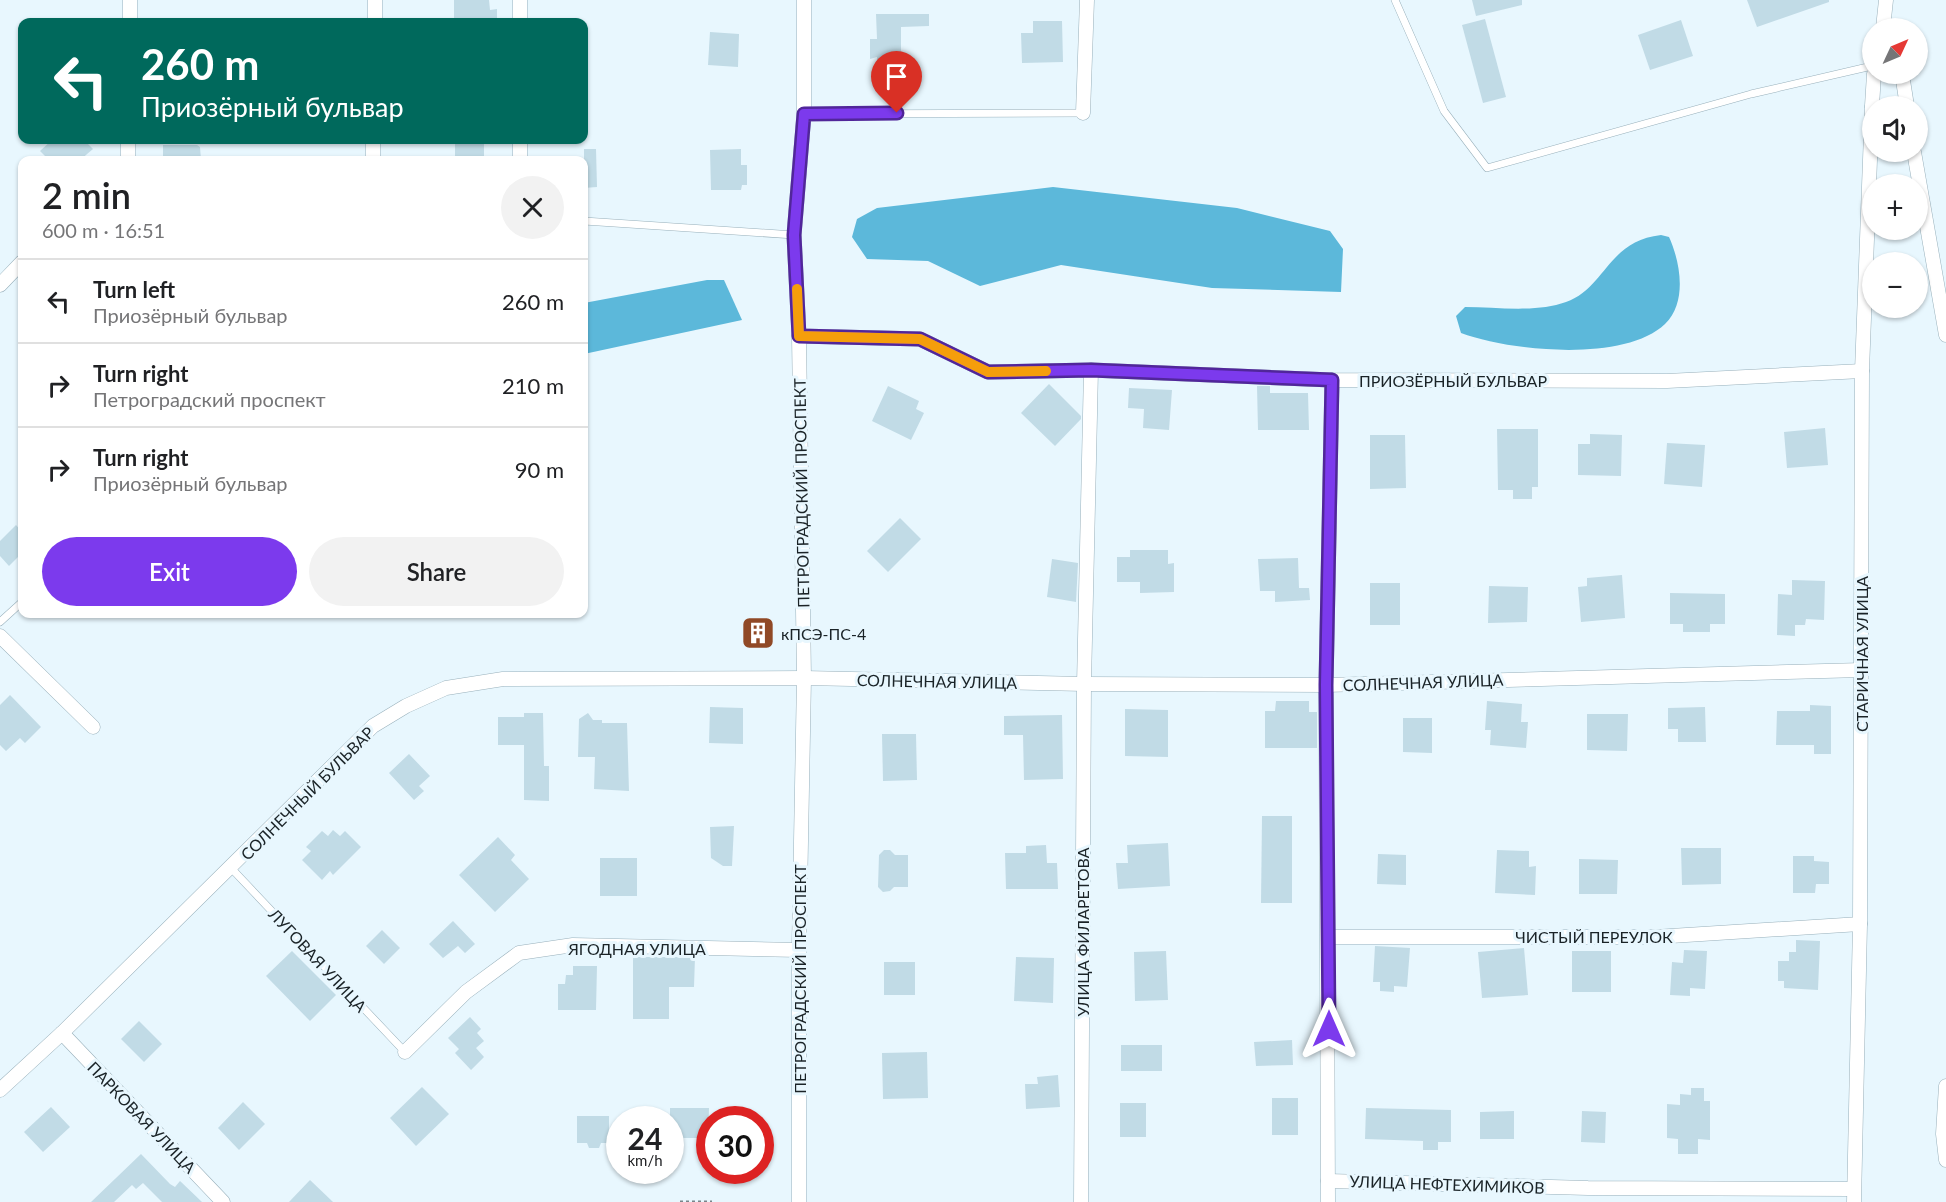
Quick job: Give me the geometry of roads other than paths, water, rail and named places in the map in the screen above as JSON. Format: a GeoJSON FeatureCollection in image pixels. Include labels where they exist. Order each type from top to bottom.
{"type":"FeatureCollection","features":[{"type":"Feature","properties":{"kind":"street"},"geometry":{"type":"LineString","coordinates":[[130,0],[130,18]]}},
{"type":"Feature","properties":{"kind":"street"},"geometry":{"type":"LineString","coordinates":[[375,0],[375,18]]}},
{"type":"Feature","properties":{"kind":"street"},"geometry":{"type":"LineString","coordinates":[[520,0],[520,18]]}},
{"type":"Feature","properties":{"kind":"street","name":"ПЕТРОГРАДСКИЙ ПРОСПЕКТ"},"geometry":{"type":"LineString","coordinates":[[799,1202],[799,950],[804,678],[799,336],[794,235],[804,114],[804,0]]}},
{"type":"Feature","properties":{"kind":"street"},"geometry":{"type":"LineString","coordinates":[[1083,113],[1087,0]]}},
{"type":"Feature","properties":{"kind":"street"},"geometry":{"type":"LineString","coordinates":[[1884,18],[1886,0]]}},
{"type":"Feature","properties":{"kind":"street","name":"СТАРИЧНАЯ УЛИЦА"},"geometry":{"type":"LineString","coordinates":[[1853,1196],[1860,924],[1862,371],[1870,162]]}},
{"type":"Feature","properties":{"kind":"street"},"geometry":{"type":"LineString","coordinates":[[1916,162],[1946,335]]}},
{"type":"Feature","properties":{"kind":"street"},"geometry":{"type":"LineString","coordinates":[[0,285],[18,266]]}},
{"type":"Feature","properties":{"kind":"street","name":"ПРИОЗЁРНЫЙ БУЛЬВАР"},"geometry":{"type":"LineString","coordinates":[[799,336],[920,339],[988,372],[1091,370],[1332,380],[1666,381],[1862,371]]}},
{"type":"Feature","properties":{"kind":"street","name":"УЛИЦА ФИЛАРЕТОВА"},"geometry":{"type":"LineString","coordinates":[[1081,1202],[1084,684],[1091,370]]}},
{"type":"Feature","properties":{"kind":"street"},"geometry":{"type":"LineString","coordinates":[[1328,1202],[1329,937],[1326,685],[1332,380]]}},
{"type":"Feature","properties":{"kind":"street"},"geometry":{"type":"LineString","coordinates":[[0,636],[93,727]]}},
{"type":"Feature","properties":{"kind":"street","name":"СОЛНЕЧНАЯ УЛИЦА"},"geometry":{"type":"LineString","coordinates":[[804,678],[1084,684],[1326,685],[1862,670]]}},
{"type":"Feature","properties":{"kind":"street","name":"СОЛНЕЧНЫЙ БУЛЬВАР"},"geometry":{"type":"LineString","coordinates":[[0,1090],[62,1033],[373,726],[406,706],[446,688],[503,679],[804,678]]}},
{"type":"Feature","properties":{"kind":"street","name":"ЧИСТЫЙ ПЕРЕУЛОК"},"geometry":{"type":"LineString","coordinates":[[1329,937],[1655,938],[1860,924]]}},
{"type":"Feature","properties":{"kind":"street","name":"ЯГОДНАЯ УЛИЦА"},"geometry":{"type":"LineString","coordinates":[[405,1052],[466,992],[519,953],[573,945],[799,950]]}},
{"type":"Feature","properties":{"kind":"street","name":"ПАРКОВАЯ УЛИЦА"},"geometry":{"type":"LineString","coordinates":[[62,1033],[223,1202]]}},
{"type":"Feature","properties":{"kind":"street"},"geometry":{"type":"LineString","coordinates":[[1946,1086],[1943,1134],[1946,1160]]}},
{"type":"Feature","properties":{"kind":"street","name":"УЛИЦА НЕФТЕХИМИКОВ"},"geometry":{"type":"LineString","coordinates":[[1328,1180],[1588,1195],[1853,1196]]}},
{"type":"Feature","properties":{"kind":"lane"},"geometry":{"type":"LineString","coordinates":[[1395,0],[1444,111],[1487,168],[1751,94],[1862,68]]}},
{"type":"Feature","properties":{"kind":"lane"},"geometry":{"type":"LineString","coordinates":[[804,114],[1083,113]]}},
{"type":"Feature","properties":{"kind":"lane"},"geometry":{"type":"LineString","coordinates":[[588,221],[794,235]]}},
{"type":"Feature","properties":{"kind":"lane"},"geometry":{"type":"LineString","coordinates":[[0,622],[18,606]]}},
{"type":"Feature","properties":{"kind":"lane","name":"ЛУГОВАЯ УЛИЦА"},"geometry":{"type":"LineString","coordinates":[[231,868],[405,1052]]}},
{"type":"Feature","properties":{"kind":"water"},"geometry":{"type":"Polygon","coordinates":[[[1053,187],[1237,208],[1330,231],[1343,249],[1341,292],[1212,288],[1061,265],[980,286],[928,261],[867,259],[852,237],[857,219],[877,208],[1053,187]]]}},
{"type":"Feature","properties":{"kind":"water"},"geometry":{"type":"Polygon","coordinates":[[[1661,235],[1669,237],[1673,247],[1679,269],[1679,293],[1672,315],[1665,324],[1646,336],[1623,344],[1595,349],[1566,350],[1507,345],[1461,333],[1456,316],[1465,307],[1516,309],[1566,302],[1590,286],[1629,246],[1643,239],[1661,235]]]}},
{"type":"Feature","properties":{"kind":"water"},"geometry":{"type":"Polygon","coordinates":[[[707,280],[724,280],[742,320],[588,353],[588,302],[707,280]]]}},
{"type":"Feature","properties":{"kind":"place","name":"кПСЭ-ПС-4"},"geometry":{"type":"Point","coordinates":[758,633]}}]}
